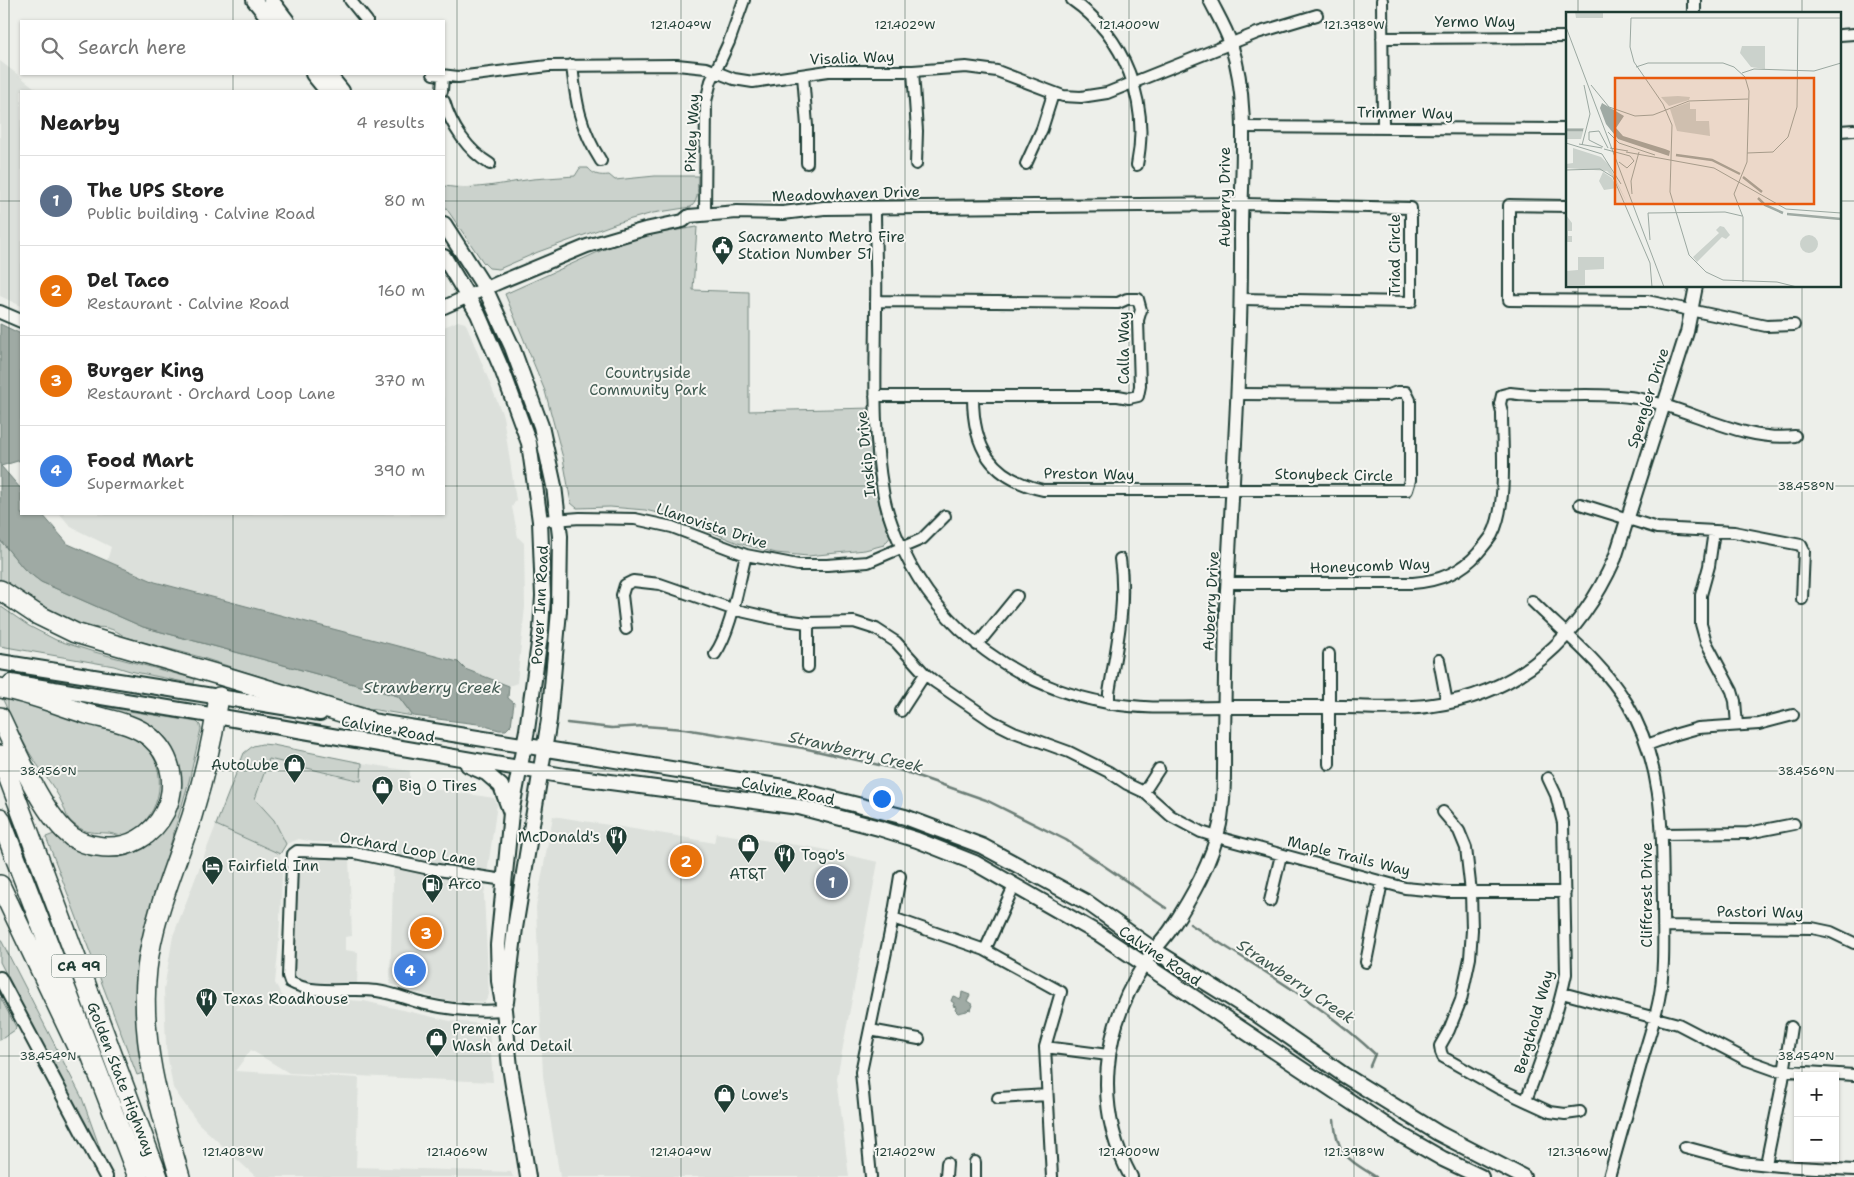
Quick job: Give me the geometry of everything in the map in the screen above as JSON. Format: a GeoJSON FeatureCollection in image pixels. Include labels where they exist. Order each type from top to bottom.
{"type":"FeatureCollection","features":[{"type":"Feature","properties":{"kind":"highway"},"geometry":{"type":"LineString","coordinates":[[0,590],[36,614],[75,633],[367,720]]}},
{"type":"Feature","properties":{"kind":"highway"},"geometry":{"type":"LineString","coordinates":[[0,688],[22,688],[137,729],[151,738],[162,751],[171,777],[168,805],[162,817],[144,837],[127,846],[107,848],[86,844],[73,837],[62,828],[42,799],[0,718]]}},
{"type":"Feature","properties":{"kind":"highway"},"geometry":{"type":"LineString","coordinates":[[180,1177],[163,1119],[150,1064],[145,1014],[146,976],[155,929],[193,814],[218,706]]}},
{"type":"Feature","properties":{"kind":"highway","name":"Golden State Highway"},"geometry":{"type":"LineString","coordinates":[[0,756],[158,1177]]}},
{"type":"Feature","properties":{"kind":"highway","name":"Golden State Highway"},"geometry":{"type":"LineString","coordinates":[[0,818],[138,1177]]}},
{"type":"Feature","properties":{"kind":"highway"},"geometry":{"type":"LineString","coordinates":[[0,885],[70,1034],[118,1122]]}},
{"type":"Feature","properties":{"kind":"main road"},"geometry":{"type":"LineString","coordinates":[[254,0],[270,20]]}},
{"type":"Feature","properties":{"kind":"main road"},"geometry":{"type":"LineString","coordinates":[[271,0],[286,20]]}},
{"type":"Feature","properties":{"kind":"main road"},"geometry":{"type":"LineString","coordinates":[[314,75],[326,90]]}},
{"type":"Feature","properties":{"kind":"main road"},"geometry":{"type":"LineString","coordinates":[[329,75],[341,90]]}},
{"type":"Feature","properties":{"kind":"main road","name":"Power Inn Road"},"geometry":{"type":"LineString","coordinates":[[445,226],[485,288],[512,347],[541,426],[554,486],[560,536],[559,611],[545,749],[515,928],[510,980],[504,1010]]}},
{"type":"Feature","properties":{"kind":"main road","name":"Power Inn Road"},"geometry":{"type":"LineString","coordinates":[[445,259],[478,314],[497,356],[529,443],[540,521],[543,596],[541,629],[512,813],[498,945],[498,981],[504,1010],[515,1107],[528,1177]]}},
{"type":"Feature","properties":{"kind":"main road"},"geometry":{"type":"LineString","coordinates":[[0,662],[218,706]]}},
{"type":"Feature","properties":{"kind":"main road","name":"Calvine Road"},"geometry":{"type":"LineString","coordinates":[[0,680],[22,688],[367,720],[790,788],[905,816],[982,846],[1088,903],[1154,950],[1255,1014],[1344,1076],[1438,1133],[1523,1177]]}},
{"type":"Feature","properties":{"kind":"main road","name":"Calvine Road"},"geometry":{"type":"LineString","coordinates":[[218,706],[449,756],[541,772],[799,807],[879,828],[916,840],[975,863],[1099,934],[1396,1132],[1443,1159],[1481,1177]]}},
{"type":"Feature","properties":{"kind":"main road"},"geometry":{"type":"LineString","coordinates":[[449,756],[486,773],[502,786],[512,813]]}},
{"type":"Feature","properties":{"kind":"street"},"geometry":{"type":"LineString","coordinates":[[350,0],[366,20]]}},
{"type":"Feature","properties":{"kind":"street","name":"Pixley Way"},"geometry":{"type":"LineString","coordinates":[[704,214],[704,120],[708,91],[714,72],[729,42],[744,0]]}},
{"type":"Feature","properties":{"kind":"street"},"geometry":{"type":"LineString","coordinates":[[1072,0],[1108,34],[1123,58],[1133,83],[1139,104],[1141,127],[1141,146],[1137,165]]}},
{"type":"Feature","properties":{"kind":"street","name":"Auberry Drive"},"geometry":{"type":"LineString","coordinates":[[1131,1177],[1122,1160],[1111,1122],[1106,1089],[1108,1055],[1115,1024],[1126,997],[1143,965],[1169,932],[1202,876],[1217,837],[1224,791],[1228,583],[1242,299],[1242,127],[1241,99],[1230,44],[1210,0]]}},
{"type":"Feature","properties":{"kind":"street"},"geometry":{"type":"LineString","coordinates":[[1382,0],[1383,127]]}},
{"type":"Feature","properties":{"kind":"street","name":"Visalia Way"},"geometry":{"type":"LineString","coordinates":[[438,75],[467,76],[548,66],[677,65],[706,68],[734,79],[754,82],[828,71],[914,71],[966,67],[987,69],[1007,75],[1054,94],[1089,97],[1107,93],[1257,33],[1317,15]]}},
{"type":"Feature","properties":{"kind":"street","name":"Yermo Way"},"geometry":{"type":"LineString","coordinates":[[1382,38],[1566,37]]}},
{"type":"Feature","properties":{"kind":"street"},"geometry":{"type":"LineString","coordinates":[[572,65],[580,119],[600,161]]}},
{"type":"Feature","properties":{"kind":"street"},"geometry":{"type":"LineString","coordinates":[[914,71],[917,131],[916,164]]}},
{"type":"Feature","properties":{"kind":"street"},"geometry":{"type":"LineString","coordinates":[[438,75],[442,90]]}},
{"type":"Feature","properties":{"kind":"street"},"geometry":{"type":"LineString","coordinates":[[803,75],[808,126],[807,163]]}},
{"type":"Feature","properties":{"kind":"street"},"geometry":{"type":"LineString","coordinates":[[1026,164],[1039,136],[1054,94]]}},
{"type":"Feature","properties":{"kind":"street"},"geometry":{"type":"LineString","coordinates":[[445,104],[452,124],[473,151],[490,164]]}},
{"type":"Feature","properties":{"kind":"street","name":"Trimmer Way"},"geometry":{"type":"LineString","coordinates":[[1242,127],[1566,130]]}},
{"type":"Feature","properties":{"kind":"street","name":"Meadowhaven Drive"},"geometry":{"type":"LineString","coordinates":[[445,307],[587,246],[645,229],[683,221],[689,216],[704,214],[738,212],[783,213],[818,208],[875,209],[1241,204]]}},
{"type":"Feature","properties":{"kind":"street","name":"Triad Circle"},"geometry":{"type":"LineString","coordinates":[[1241,204],[1412,208],[1411,302],[1242,299]]}},
{"type":"Feature","properties":{"kind":"street"},"geometry":{"type":"LineString","coordinates":[[1566,206],[1509,205],[1510,300],[1636,300],[1668,304],[1766,326],[1794,326]]}},
{"type":"Feature","properties":{"kind":"street","name":"Inskip Drive"},"geometry":{"type":"LineString","coordinates":[[875,209],[877,448],[883,494],[902,548],[911,566],[935,603],[977,645],[1033,681],[1079,697],[1109,704],[1133,706],[1225,706]]}},
{"type":"Feature","properties":{"kind":"street","name":"Spengler Drive"},"geometry":{"type":"LineString","coordinates":[[1225,706],[1414,707],[1447,703],[1473,696],[1508,680],[1551,651],[1585,613],[1605,581],[1615,558],[1692,310],[1696,288]]}},
{"type":"Feature","properties":{"kind":"street","name":"Calla Way"},"geometry":{"type":"LineString","coordinates":[[876,301],[1118,303],[1127,299],[1138,299],[1141,310],[1138,320],[1140,386],[1138,396],[1128,398],[1118,396],[876,396]]}},
{"type":"Feature","properties":{"kind":"street"},"geometry":{"type":"LineString","coordinates":[[0,312],[20,321]]}},
{"type":"Feature","properties":{"kind":"street","name":"Stonybeck Circle"},"geometry":{"type":"LineString","coordinates":[[1233,489],[1387,489],[1398,491],[1407,490],[1410,480],[1410,400],[1406,392],[1397,392],[1389,396],[1238,394]]}},
{"type":"Feature","properties":{"kind":"street","name":"Honeycomb Way"},"geometry":{"type":"LineString","coordinates":[[1228,583],[1413,583],[1425,582],[1446,576],[1473,558],[1487,542],[1496,525],[1501,493],[1502,412],[1500,404],[1502,395],[1607,395],[1639,399],[1663,405]]}},
{"type":"Feature","properties":{"kind":"street","name":"Preston Way"},"geometry":{"type":"LineString","coordinates":[[973,397],[974,424],[982,447],[999,470],[1024,484],[1043,490],[1233,489]]}},
{"type":"Feature","properties":{"kind":"street"},"geometry":{"type":"LineString","coordinates":[[1663,405],[1763,436],[1783,438],[1796,436]]}},
{"type":"Feature","properties":{"kind":"street"},"geometry":{"type":"LineString","coordinates":[[1580,504],[1666,529],[1734,532],[1801,545],[1804,551],[1802,598]]}},
{"type":"Feature","properties":{"kind":"street","name":"Llanovista Drive"},"geometry":{"type":"LineString","coordinates":[[540,521],[580,518],[635,519],[672,527],[746,555],[798,565],[827,565],[868,562],[902,548],[922,539],[945,516]]}},
{"type":"Feature","properties":{"kind":"street"},"geometry":{"type":"LineString","coordinates":[[1714,531],[1709,566],[1701,595],[1701,624],[1706,642],[1732,691],[1735,701],[1737,725]]}},
{"type":"Feature","properties":{"kind":"street"},"geometry":{"type":"LineString","coordinates":[[715,654],[721,645],[746,555]]}},
{"type":"Feature","properties":{"kind":"street"},"geometry":{"type":"LineString","coordinates":[[1109,704],[1109,693],[1121,621],[1123,578],[1120,559]]}},
{"type":"Feature","properties":{"kind":"street","name":"Maple Trails Way"},"geometry":{"type":"LineString","coordinates":[[626,629],[622,595],[625,585],[633,581],[660,584],[732,609],[776,619],[808,623],[854,622],[876,629],[896,642],[925,674],[992,721],[1014,732],[1087,760],[1144,792],[1171,816],[1201,832],[1405,888],[1447,892],[1565,892]]}},
{"type":"Feature","properties":{"kind":"street"},"geometry":{"type":"LineString","coordinates":[[977,645],[1017,596]]}},
{"type":"Feature","properties":{"kind":"street"},"geometry":{"type":"LineString","coordinates":[[1532,601],[1567,635]]}},
{"type":"Feature","properties":{"kind":"street"},"geometry":{"type":"LineString","coordinates":[[808,623],[808,667]]}},
{"type":"Feature","properties":{"kind":"street","name":"Cliffcrest Drive"},"geometry":{"type":"LineString","coordinates":[[1567,635],[1594,659],[1611,680],[1632,713],[1647,746],[1657,784],[1662,834],[1662,980],[1654,1018],[1609,1177]]}},
{"type":"Feature","properties":{"kind":"street"},"geometry":{"type":"LineString","coordinates":[[1328,654],[1329,764]]}},
{"type":"Feature","properties":{"kind":"street"},"geometry":{"type":"LineString","coordinates":[[1439,660],[1447,703]]}},
{"type":"Feature","properties":{"kind":"street"},"geometry":{"type":"LineString","coordinates":[[901,710],[925,674]]}},
{"type":"Feature","properties":{"kind":"street"},"geometry":{"type":"LineString","coordinates":[[1647,746],[1692,729],[1759,724],[1793,715]]}},
{"type":"Feature","properties":{"kind":"street"},"geometry":{"type":"LineString","coordinates":[[1144,792],[1159,769]]}},
{"type":"Feature","properties":{"kind":"street","name":"Bergthold Way"},"geometry":{"type":"LineString","coordinates":[[1526,1100],[1542,1058],[1566,974],[1563,823],[1559,804],[1548,778]]}},
{"type":"Feature","properties":{"kind":"street"},"geometry":{"type":"LineString","coordinates":[[1443,812],[1459,831],[1466,848],[1471,892],[1472,930],[1467,974],[1457,1010],[1440,1046],[1441,1052],[1443,1056],[1498,1088],[1558,1114],[1580,1112]]}},
{"type":"Feature","properties":{"kind":"street"},"geometry":{"type":"LineString","coordinates":[[1662,834],[1748,833],[1794,824]]}},
{"type":"Feature","properties":{"kind":"street","name":"Orchard Loop Lane"},"geometry":{"type":"LineString","coordinates":[[504,880],[426,868],[355,853],[332,851],[297,852],[293,854],[292,865],[288,976],[290,982],[305,988],[376,990],[455,1010],[478,1012],[504,1010]]}},
{"type":"Feature","properties":{"kind":"street"},"geometry":{"type":"LineString","coordinates":[[1270,901],[1274,877],[1281,855]]}},
{"type":"Feature","properties":{"kind":"street"},"geometry":{"type":"LineString","coordinates":[[872,1177],[861,1072],[900,876]]}},
{"type":"Feature","properties":{"kind":"street"},"geometry":{"type":"LineString","coordinates":[[1366,962],[1382,882]]}},
{"type":"Feature","properties":{"kind":"street"},"geometry":{"type":"LineString","coordinates":[[985,950],[1014,886]]}},
{"type":"Feature","properties":{"kind":"street"},"geometry":{"type":"LineString","coordinates":[[893,918],[985,950],[1061,992],[1045,1047],[1052,1177]]}},
{"type":"Feature","properties":{"kind":"street","name":"Pastori Way"},"geometry":{"type":"LineString","coordinates":[[1663,926],[1812,928],[1831,932],[1854,943]]}},
{"type":"Feature","properties":{"kind":"street"},"geometry":{"type":"LineString","coordinates":[[0,978],[106,1177]]}},
{"type":"Feature","properties":{"kind":"street"},"geometry":{"type":"LineString","coordinates":[[1562,993],[1678,1024],[1756,1064],[1784,1071],[1854,1075]]}},
{"type":"Feature","properties":{"kind":"street"},"geometry":{"type":"LineString","coordinates":[[1766,1164],[1791,1027]]}},
{"type":"Feature","properties":{"kind":"street"},"geometry":{"type":"LineString","coordinates":[[870,1030],[919,1039]]}},
{"type":"Feature","properties":{"kind":"street"},"geometry":{"type":"LineString","coordinates":[[1045,1047],[1097,1052],[1108,1055]]}},
{"type":"Feature","properties":{"kind":"street"},"geometry":{"type":"LineString","coordinates":[[998,1098],[1047,1095]]}},
{"type":"Feature","properties":{"kind":"street"},"geometry":{"type":"LineString","coordinates":[[1685,1147],[1734,1161],[1854,1170]]}},
{"type":"Feature","properties":{"kind":"street"},"geometry":{"type":"LineString","coordinates":[[975,1162],[975,1177]]}},
{"type":"Feature","properties":{"kind":"street"},"geometry":{"type":"LineString","coordinates":[[946,1163],[946,1177]]}},
{"type":"Feature","properties":{"kind":"shaded area"},"geometry":{"type":"Polygon","coordinates":[[[0,61],[38,90],[20,90],[20,306],[0,296],[0,61]]]}},
{"type":"Feature","properties":{"kind":"shaded area"},"geometry":{"type":"Polygon","coordinates":[[[458,321],[465,323],[467,326],[503,416],[516,500],[512,507],[518,537],[524,543],[525,607],[517,683],[509,686],[465,669],[386,644],[155,582],[107,561],[111,547],[71,527],[61,515],[445,515],[445,327],[458,321]]]}},
{"type":"Feature","properties":{"kind":"shaded area"},"geometry":{"type":"Polygon","coordinates":[[[269,759],[361,781],[362,763],[410,771],[410,785],[494,798],[497,804],[484,895],[489,995],[485,1002],[439,999],[390,984],[394,848],[359,843],[313,842],[299,839],[286,844],[274,820],[255,799],[269,759]]]}},
{"type":"Feature","properties":{"kind":"shaded area"},"geometry":{"type":"Polygon","coordinates":[[[553,816],[714,843],[716,833],[817,848],[878,862],[837,1078],[849,1177],[560,1177],[543,1076],[536,907],[553,816]]]}},
{"type":"Feature","properties":{"kind":"shaded area"},"geometry":{"type":"Polygon","coordinates":[[[216,825],[280,854],[282,874],[275,983],[284,999],[364,1001],[450,1021],[487,1024],[489,1028],[493,1082],[289,1073],[251,1050],[235,1071],[359,1078],[356,1167],[511,1172],[513,1177],[256,1177],[198,1123],[173,1088],[166,1047],[164,989],[173,936],[216,825]]]}},
{"type":"Feature","properties":{"kind":"shaded area"},"geometry":{"type":"Polygon","coordinates":[[[306,855],[349,857],[352,936],[345,937],[345,950],[358,952],[357,985],[299,981],[292,973],[297,863],[306,855]]]}},
{"type":"Feature","properties":{"kind":"green space"},"geometry":{"type":"Polygon","coordinates":[[[580,168],[588,168],[597,174],[609,175],[615,180],[655,176],[698,176],[697,197],[691,207],[653,213],[617,223],[538,252],[499,269],[489,268],[483,262],[445,206],[445,186],[466,188],[533,179],[575,176],[580,168]]]}},
{"type":"Feature","properties":{"kind":"green space","name":"Countryside Community Park"},"geometry":{"type":"Polygon","coordinates":[[[697,227],[693,290],[749,292],[749,411],[872,408],[872,467],[881,513],[891,536],[884,545],[865,550],[808,556],[776,553],[738,543],[675,517],[645,510],[610,507],[577,508],[571,503],[563,458],[545,391],[505,294],[607,248],[647,235],[697,227]]]}},
{"type":"Feature","properties":{"kind":"green space"},"geometry":{"type":"Polygon","coordinates":[[[0,540],[24,569],[41,582],[143,627],[398,696],[413,716],[370,709],[333,700],[200,657],[125,637],[107,628],[87,629],[23,598],[0,580],[0,540]]]}},
{"type":"Feature","properties":{"kind":"green space"},"geometry":{"type":"Polygon","coordinates":[[[0,606],[29,626],[56,640],[195,679],[194,684],[114,666],[0,646],[0,606]]]}},
{"type":"Feature","properties":{"kind":"green space"},"geometry":{"type":"Polygon","coordinates":[[[2,698],[35,705],[102,725],[138,741],[148,749],[155,760],[159,785],[158,797],[146,820],[137,829],[125,835],[87,831],[79,828],[68,818],[55,790],[25,746],[2,698]]]}},
{"type":"Feature","properties":{"kind":"green space"},"geometry":{"type":"Polygon","coordinates":[[[68,701],[197,722],[201,729],[189,781],[148,921],[146,1072],[137,1075],[46,837],[54,834],[80,850],[108,856],[122,856],[148,845],[167,826],[173,814],[173,757],[171,749],[165,740],[138,719],[68,701]]]}},
{"type":"Feature","properties":{"kind":"green space"},"geometry":{"type":"Polygon","coordinates":[[[262,744],[362,763],[361,781],[269,759],[255,799],[274,820],[286,844],[280,854],[216,825],[244,753],[253,746],[262,744]]]}},
{"type":"Feature","properties":{"kind":"green space"},"geometry":{"type":"Polygon","coordinates":[[[0,938],[82,1098],[108,1171],[0,962],[0,938]]]}},
{"type":"Feature","properties":{"kind":"green space"},"geometry":{"type":"Polygon","coordinates":[[[0,997],[16,1027],[15,1030],[0,1040],[0,997]]]}},
{"type":"Feature","properties":{"kind":"water","name":"Strawberry Creek"},"geometry":{"type":"Polygon","coordinates":[[[0,324],[20,334],[20,460],[1,466],[20,488],[20,515],[43,515],[68,544],[155,582],[458,662],[465,669],[509,686],[508,698],[514,703],[511,725],[506,730],[499,730],[478,724],[413,716],[398,696],[143,627],[41,582],[24,569],[0,540],[0,324]]]}},
{"type":"Feature","properties":{"kind":"water"},"geometry":{"type":"Polygon","coordinates":[[[962,992],[970,995],[967,1001],[973,1005],[971,1010],[958,1013],[955,1010],[956,1007],[953,1006],[954,1003],[951,1001],[953,996],[961,999],[962,992]]]}},
{"type":"Feature","properties":{"kind":"waterway","name":"Strawberry Creek"},"geometry":{"type":"LineString","coordinates":[[567,723],[612,728],[644,726],[684,729],[803,748],[897,769],[986,800],[1066,840],[1166,908]]}},
{"type":"Feature","properties":{"kind":"waterway","name":"Strawberry Creek"},"geometry":{"type":"LineString","coordinates":[[1190,924],[1286,985],[1354,1035],[1375,1054],[1370,1066]]}},
{"type":"Feature","properties":{"kind":"waterway","name":"Strawberry Creek"},"geometry":{"type":"LineString","coordinates":[[1334,1120],[1341,1149],[1351,1160],[1376,1177]]}},
{"type":"Feature","properties":{"kind":"place","name":"Sacramento Metro Fire Station Number 51"},"geometry":{"type":"Point","coordinates":[722,265]}},
{"type":"Feature","properties":{"kind":"place","name":"AutoLube"},"geometry":{"type":"Point","coordinates":[295,784]}},
{"type":"Feature","properties":{"kind":"place","name":"Big O Tires"},"geometry":{"type":"Point","coordinates":[383,805]}},
{"type":"Feature","properties":{"kind":"place","name":"McDonald's"},"geometry":{"type":"Point","coordinates":[616,856]}},
{"type":"Feature","properties":{"kind":"place","name":"Del Taco"},"geometry":{"type":"Point","coordinates":[686,861]}},
{"type":"Feature","properties":{"kind":"place","name":"AT&T"},"geometry":{"type":"Point","coordinates":[748,864]}},
{"type":"Feature","properties":{"kind":"place","name":"Togo's"},"geometry":{"type":"Point","coordinates":[785,874]}},
{"type":"Feature","properties":{"kind":"place","name":"The UPS Store"},"geometry":{"type":"Point","coordinates":[832,882]}},
{"type":"Feature","properties":{"kind":"place","name":"Fairfield Inn"},"geometry":{"type":"Point","coordinates":[212,885]}},
{"type":"Feature","properties":{"kind":"place","name":"Arco"},"geometry":{"type":"Point","coordinates":[432,903]}},
{"type":"Feature","properties":{"kind":"place","name":"Burger King"},"geometry":{"type":"Point","coordinates":[426,933]}},
{"type":"Feature","properties":{"kind":"place","name":"Food Mart"},"geometry":{"type":"Point","coordinates":[410,970]}},
{"type":"Feature","properties":{"kind":"place","name":"Texas Roadhouse"},"geometry":{"type":"Point","coordinates":[207,1018]}},
{"type":"Feature","properties":{"kind":"place","name":"Premier Car Wash and Detail"},"geometry":{"type":"Point","coordinates":[436,1057]}},
{"type":"Feature","properties":{"kind":"place","name":"Lowe's"},"geometry":{"type":"Point","coordinates":[725,1114]}}]}
